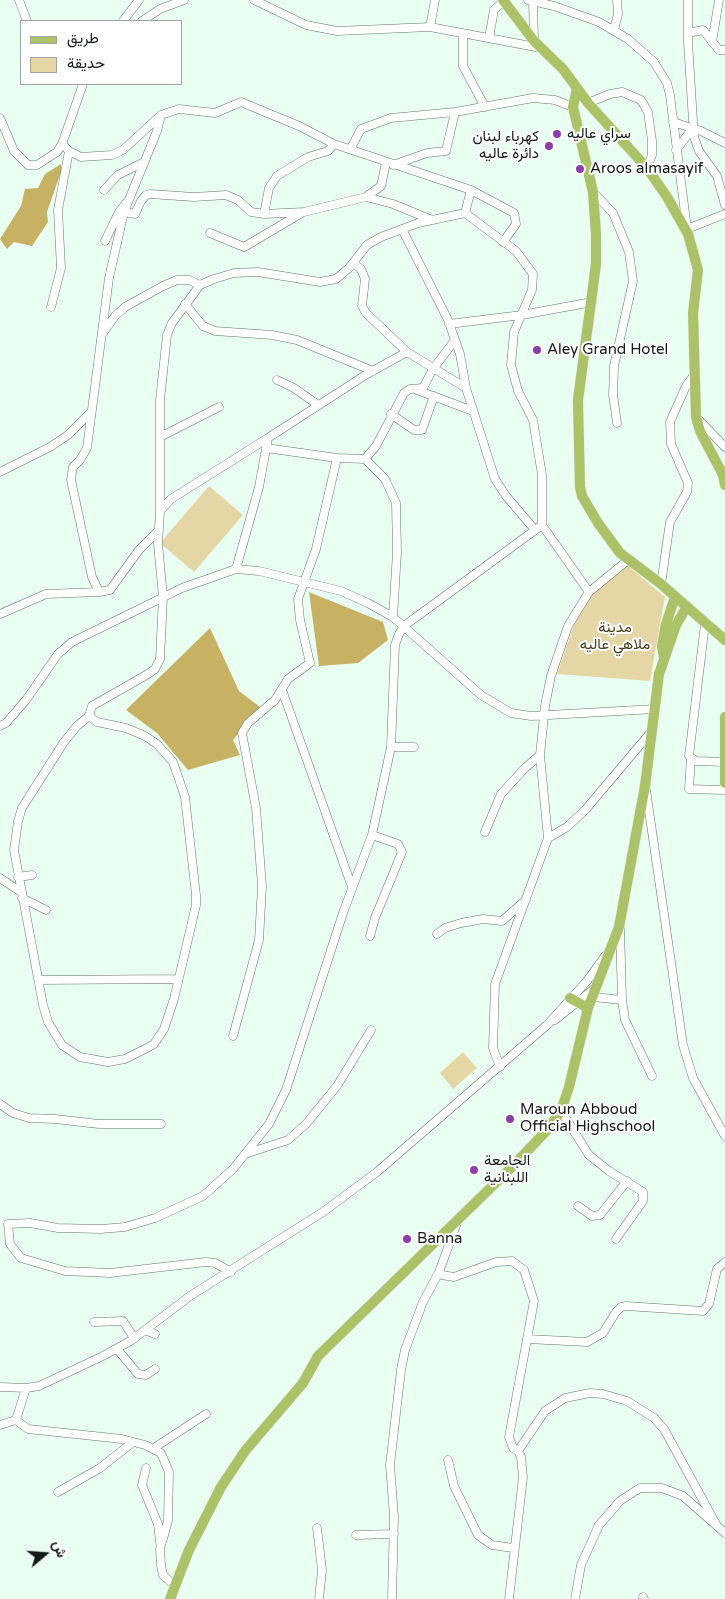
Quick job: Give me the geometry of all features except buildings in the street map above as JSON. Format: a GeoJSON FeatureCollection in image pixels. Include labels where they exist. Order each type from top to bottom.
{"type":"FeatureCollection","features":[{"type":"Feature","properties":{"kind":"main road"},"geometry":{"type":"LineString","coordinates":[[503,1],[538,44],[563,69],[588,103],[647,168],[688,231],[698,270],[693,314],[696,417],[700,431],[723,475],[725,486]]}},
{"type":"Feature","properties":{"kind":"main road"},"geometry":{"type":"LineString","coordinates":[[577,88],[573,107],[594,192],[596,264],[578,400],[580,487],[586,504],[598,523],[628,560],[661,584],[686,608],[725,640]]}},
{"type":"Feature","properties":{"kind":"main road"},"geometry":{"type":"LineString","coordinates":[[170,1599],[174,1585],[221,1487],[245,1451],[303,1383],[318,1356],[520,1159],[548,1130],[561,1111],[574,1070],[588,1008],[619,926],[645,786],[659,674],[664,657],[662,646],[672,622],[676,597]]}},
{"type":"Feature","properties":{"kind":"main road"},"geometry":{"type":"LineString","coordinates":[[672,622],[686,608]]}},
{"type":"Feature","properties":{"kind":"main road"},"geometry":{"type":"LineString","coordinates":[[725,717],[725,783]]}},
{"type":"Feature","properties":{"kind":"main road"},"geometry":{"type":"LineString","coordinates":[[574,1001],[588,1008]]}},
{"type":"Feature","properties":{"kind":"street"},"geometry":{"type":"LineString","coordinates":[[19,0],[27,20]]}},
{"type":"Feature","properties":{"kind":"street"},"geometry":{"type":"LineString","coordinates":[[124,20],[139,0]]}},
{"type":"Feature","properties":{"kind":"street"},"geometry":{"type":"LineString","coordinates":[[144,20],[160,9],[184,0]]}},
{"type":"Feature","properties":{"kind":"street"},"geometry":{"type":"LineString","coordinates":[[254,0],[306,25],[337,31],[380,31],[430,27],[463,34],[538,44],[531,1],[555,3],[614,30],[646,53],[660,72],[669,90],[688,231],[725,214]]}},
{"type":"Feature","properties":{"kind":"street"},"geometry":{"type":"LineString","coordinates":[[430,27],[435,0]]}},
{"type":"Feature","properties":{"kind":"street"},"geometry":{"type":"LineString","coordinates":[[614,30],[618,14],[617,0]]}},
{"type":"Feature","properties":{"kind":"street"},"geometry":{"type":"LineString","coordinates":[[712,42],[719,0]]}},
{"type":"Feature","properties":{"kind":"street"},"geometry":{"type":"LineString","coordinates":[[489,38],[494,10],[503,1]]}},
{"type":"Feature","properties":{"kind":"street"},"geometry":{"type":"LineString","coordinates":[[686,2],[693,128],[697,146],[717,176],[725,205]]}},
{"type":"Feature","properties":{"kind":"street"},"geometry":{"type":"LineString","coordinates":[[688,33],[703,30],[719,50],[725,50]]}},
{"type":"Feature","properties":{"kind":"street"},"geometry":{"type":"LineString","coordinates":[[463,34],[463,66],[486,107]]}},
{"type":"Feature","properties":{"kind":"street"},"geometry":{"type":"LineString","coordinates":[[0,118],[14,151],[28,165],[43,163],[57,152],[62,144],[83,85]]}},
{"type":"Feature","properties":{"kind":"street"},"geometry":{"type":"LineString","coordinates":[[588,103],[610,94],[622,92],[641,100],[648,112],[652,141],[652,155],[647,168]]}},
{"type":"Feature","properties":{"kind":"street"},"geometry":{"type":"LineString","coordinates":[[351,148],[361,129],[376,122],[398,117],[455,112],[533,98],[555,100],[573,107]]}},
{"type":"Feature","properties":{"kind":"street"},"geometry":{"type":"LineString","coordinates":[[62,144],[81,158],[112,155],[123,150],[161,115],[179,110],[215,113],[242,102],[299,126],[334,144],[351,148],[389,164],[447,180],[514,212],[516,224],[503,242]]}},
{"type":"Feature","properties":{"kind":"street"},"geometry":{"type":"LineString","coordinates":[[389,164],[426,153],[446,151],[455,112]]}},
{"type":"Feature","properties":{"kind":"street"},"geometry":{"type":"LineString","coordinates":[[98,592],[92,577],[71,480],[73,467],[87,448],[109,278],[124,212],[157,131],[161,115]]}},
{"type":"Feature","properties":{"kind":"street"},"geometry":{"type":"LineString","coordinates":[[673,122],[693,128],[725,143]]}},
{"type":"Feature","properties":{"kind":"street"},"geometry":{"type":"LineString","coordinates":[[676,150],[693,128]]}},
{"type":"Feature","properties":{"kind":"street"},"geometry":{"type":"LineString","coordinates":[[264,214],[269,188],[277,176],[308,157],[328,151],[334,144]]}},
{"type":"Feature","properties":{"kind":"street"},"geometry":{"type":"LineString","coordinates":[[51,307],[61,268],[58,210],[69,151]]}},
{"type":"Feature","properties":{"kind":"street"},"geometry":{"type":"LineString","coordinates":[[104,190],[118,175],[144,162]]}},
{"type":"Feature","properties":{"kind":"street"},"geometry":{"type":"LineString","coordinates":[[124,212],[135,214],[141,201],[150,194],[194,197],[226,195],[238,200],[251,212],[264,214],[304,212],[366,197],[382,186],[389,164]]}},
{"type":"Feature","properties":{"kind":"street"},"geometry":{"type":"LineString","coordinates":[[465,213],[471,190]]}},
{"type":"Feature","properties":{"kind":"street"},"geometry":{"type":"LineString","coordinates":[[594,192],[613,213],[629,252],[632,281],[614,366],[613,395],[617,423]]}},
{"type":"Feature","properties":{"kind":"street"},"geometry":{"type":"LineString","coordinates":[[366,197],[393,204],[432,220]]}},
{"type":"Feature","properties":{"kind":"street"},"geometry":{"type":"LineString","coordinates":[[105,240],[119,212],[127,202]]}},
{"type":"Feature","properties":{"kind":"street"},"geometry":{"type":"LineString","coordinates":[[210,233],[244,247],[304,212]]}},
{"type":"Feature","properties":{"kind":"street"},"geometry":{"type":"LineString","coordinates":[[89,716],[97,722],[132,730],[157,744],[172,762],[186,797],[196,895],[196,905],[170,1017],[154,1044],[124,1059],[108,1062],[80,1058],[55,1036],[43,1005],[14,850],[22,808],[64,742],[77,726],[89,716],[90,710],[96,702],[148,674],[158,665],[162,650],[163,597],[158,531],[160,511],[160,400],[167,335],[172,323],[200,285],[234,273],[258,272],[320,282],[336,279],[353,263],[367,245],[402,228],[432,220],[465,213],[516,251],[533,274],[532,290],[514,332],[511,365],[518,391],[533,420],[542,475],[542,525],[588,592]]}},
{"type":"Feature","properties":{"kind":"street"},"geometry":{"type":"LineString","coordinates":[[402,228],[455,340],[460,354],[466,388],[495,479],[506,496],[535,530]]}},
{"type":"Feature","properties":{"kind":"street"},"geometry":{"type":"LineString","coordinates":[[353,263],[360,269],[365,279],[363,310],[407,352],[466,388]]}},
{"type":"Feature","properties":{"kind":"street"},"geometry":{"type":"LineString","coordinates":[[102,335],[115,316],[125,307],[163,286],[177,280],[189,280],[200,285]]}},
{"type":"Feature","properties":{"kind":"street"},"geometry":{"type":"LineString","coordinates":[[449,324],[522,315],[592,302]]}},
{"type":"Feature","properties":{"kind":"street"},"geometry":{"type":"LineString","coordinates":[[185,304],[203,326],[215,331],[272,335],[297,340],[373,370]]}},
{"type":"Feature","properties":{"kind":"street"},"geometry":{"type":"LineString","coordinates":[[417,390],[426,384],[433,369],[455,340]]}},
{"type":"Feature","properties":{"kind":"street"},"geometry":{"type":"LineString","coordinates":[[160,511],[171,500],[318,405],[373,370],[407,352]]}},
{"type":"Feature","properties":{"kind":"street"},"geometry":{"type":"LineString","coordinates":[[661,584],[670,522],[687,492],[688,483],[671,444],[670,422],[686,386],[695,374]]}},
{"type":"Feature","properties":{"kind":"street"},"geometry":{"type":"LineString","coordinates":[[278,380],[294,388],[318,405]]}},
{"type":"Feature","properties":{"kind":"street"},"geometry":{"type":"LineString","coordinates":[[364,459],[376,446],[391,414],[404,393],[410,389],[473,411]]}},
{"type":"Feature","properties":{"kind":"street"},"geometry":{"type":"LineString","coordinates":[[391,414],[414,430],[422,430],[434,396]]}},
{"type":"Feature","properties":{"kind":"street"},"geometry":{"type":"LineString","coordinates":[[160,436],[219,406]]}},
{"type":"Feature","properties":{"kind":"street"},"geometry":{"type":"LineString","coordinates":[[2,472],[50,447],[68,435],[91,412]]}},
{"type":"Feature","properties":{"kind":"street"},"geometry":{"type":"LineString","coordinates":[[696,417],[725,447]]}},
{"type":"Feature","properties":{"kind":"street"},"geometry":{"type":"LineString","coordinates":[[236,569],[259,487],[268,438]]}},
{"type":"Feature","properties":{"kind":"street"},"geometry":{"type":"LineString","coordinates":[[266,448],[337,458],[364,459],[385,480],[396,503],[397,552],[393,617]]}},
{"type":"Feature","properties":{"kind":"street"},"geometry":{"type":"LineString","coordinates":[[233,1036],[259,940],[262,886],[256,808],[242,733],[248,723],[275,700],[288,679],[310,663],[298,599],[305,582],[330,497],[337,458]]}},
{"type":"Feature","properties":{"kind":"street"},"geometry":{"type":"LineString","coordinates":[[231,1272],[215,1263],[206,1262],[110,1273],[65,1271],[21,1258],[16,1254],[8,1238],[4,1224],[30,1223],[58,1228],[101,1229],[125,1227],[143,1222],[203,1196],[245,1154],[269,1124],[286,1090],[352,887],[372,836],[391,747],[395,646],[404,626],[542,525]]}},
{"type":"Feature","properties":{"kind":"street"},"geometry":{"type":"LineString","coordinates":[[0,614],[46,594],[110,590],[139,550],[158,531]]}},
{"type":"Feature","properties":{"kind":"street"},"geometry":{"type":"LineString","coordinates":[[500,1067],[493,1048],[495,984],[528,898],[548,838],[540,755],[551,676],[559,649],[573,615],[588,592],[628,560]]}},
{"type":"Feature","properties":{"kind":"street"},"geometry":{"type":"LineString","coordinates":[[0,730],[26,700],[63,649],[72,642],[163,597],[236,569],[259,571],[341,591],[393,617],[496,706],[519,715],[544,716],[654,709]]}},
{"type":"Feature","properties":{"kind":"street"},"geometry":{"type":"LineString","coordinates":[[705,624],[690,737],[689,789],[725,790]]}},
{"type":"Feature","properties":{"kind":"street"},"geometry":{"type":"LineString","coordinates":[[282,690],[352,887]]}},
{"type":"Feature","properties":{"kind":"street"},"geometry":{"type":"LineString","coordinates":[[548,838],[567,827],[586,809],[653,731]]}},
{"type":"Feature","properties":{"kind":"street"},"geometry":{"type":"LineString","coordinates":[[391,747],[414,747]]}},
{"type":"Feature","properties":{"kind":"street"},"geometry":{"type":"LineString","coordinates":[[485,832],[502,794],[525,768],[540,755]]}},
{"type":"Feature","properties":{"kind":"street"},"geometry":{"type":"LineString","coordinates":[[691,758],[696,761],[724,762]]}},
{"type":"Feature","properties":{"kind":"street"},"geometry":{"type":"LineString","coordinates":[[645,786],[683,1045],[693,1078],[725,1136]]}},
{"type":"Feature","properties":{"kind":"street"},"geometry":{"type":"LineString","coordinates":[[370,936],[375,918],[402,855],[398,844],[372,836]]}},
{"type":"Feature","properties":{"kind":"street"},"geometry":{"type":"LineString","coordinates":[[18,877],[32,875]]}},
{"type":"Feature","properties":{"kind":"street"},"geometry":{"type":"LineString","coordinates":[[0,878],[22,896],[46,910]]}},
{"type":"Feature","properties":{"kind":"street"},"geometry":{"type":"LineString","coordinates":[[436,934],[445,928],[461,923],[483,920],[502,921],[528,898]]}},
{"type":"Feature","properties":{"kind":"street"},"geometry":{"type":"LineString","coordinates":[[619,926],[622,1000],[625,1020],[632,1038],[652,1076]]}},
{"type":"Feature","properties":{"kind":"street"},"geometry":{"type":"LineString","coordinates":[[574,1001],[608,951]]}},
{"type":"Feature","properties":{"kind":"street"},"geometry":{"type":"LineString","coordinates":[[39,980],[178,979]]}},
{"type":"Feature","properties":{"kind":"street"},"geometry":{"type":"LineString","coordinates":[[0,1386],[26,1388],[39,1386],[82,1368],[134,1338],[190,1296],[231,1272],[349,1193],[500,1067],[574,1001],[597,985]]}},
{"type":"Feature","properties":{"kind":"street"},"geometry":{"type":"LineString","coordinates":[[593,997],[622,1000]]}},
{"type":"Feature","properties":{"kind":"street"},"geometry":{"type":"LineString","coordinates":[[245,1154],[288,1140],[306,1124],[337,1086],[371,1030]]}},
{"type":"Feature","properties":{"kind":"street"},"geometry":{"type":"LineString","coordinates":[[0,1104],[13,1113],[30,1118],[99,1124],[162,1124]]}},
{"type":"Feature","properties":{"kind":"street"},"geometry":{"type":"LineString","coordinates":[[561,1111],[588,1155],[627,1182],[640,1188],[644,1198],[616,1239]]}},
{"type":"Feature","properties":{"kind":"street"},"geometry":{"type":"LineString","coordinates":[[578,1206],[592,1216],[600,1215],[627,1182]]}},
{"type":"Feature","properties":{"kind":"street"},"geometry":{"type":"LineString","coordinates":[[392,1599],[394,1534],[390,1465],[401,1370],[405,1350],[424,1302],[439,1272],[460,1216]]}},
{"type":"Feature","properties":{"kind":"street"},"geometry":{"type":"LineString","coordinates":[[439,1272],[442,1275],[454,1277],[496,1262],[512,1261],[517,1263],[528,1278],[534,1301],[510,1437],[513,1448],[518,1451],[522,1467],[523,1490],[513,1548],[509,1599]]}},
{"type":"Feature","properties":{"kind":"street"},"geometry":{"type":"LineString","coordinates":[[527,1339],[587,1342],[603,1333],[616,1312],[626,1306],[703,1311],[709,1304],[717,1269],[725,1262]]}},
{"type":"Feature","properties":{"kind":"street"},"geometry":{"type":"LineString","coordinates":[[94,1322],[123,1321],[134,1338]]}},
{"type":"Feature","properties":{"kind":"street"},"geometry":{"type":"LineString","coordinates":[[145,1330],[155,1334]]}},
{"type":"Feature","properties":{"kind":"street"},"geometry":{"type":"LineString","coordinates":[[117,1349],[138,1374],[146,1375],[155,1369]]}},
{"type":"Feature","properties":{"kind":"street"},"geometry":{"type":"LineString","coordinates":[[16,1420],[26,1388]]}},
{"type":"Feature","properties":{"kind":"street"},"geometry":{"type":"LineString","coordinates":[[518,1451],[545,1411],[565,1398],[590,1393],[603,1394],[628,1401],[654,1418],[664,1429],[717,1526]]}},
{"type":"Feature","properties":{"kind":"street"},"geometry":{"type":"LineString","coordinates":[[154,1448],[206,1414]]}},
{"type":"Feature","properties":{"kind":"street"},"geometry":{"type":"LineString","coordinates":[[16,1420],[28,1429],[95,1435],[154,1448],[166,1460],[170,1472],[168,1521],[160,1549]]}},
{"type":"Feature","properties":{"kind":"street"},"geometry":{"type":"LineString","coordinates":[[0,1425],[16,1420]]}},
{"type":"Feature","properties":{"kind":"street"},"geometry":{"type":"LineString","coordinates":[[58,1492],[100,1468],[133,1442]]}},
{"type":"Feature","properties":{"kind":"street"},"geometry":{"type":"LineString","coordinates":[[448,1460],[454,1486],[478,1534],[492,1545],[513,1548]]}},
{"type":"Feature","properties":{"kind":"street"},"geometry":{"type":"LineString","coordinates":[[146,1468],[142,1485],[158,1524],[163,1575],[174,1585]]}},
{"type":"Feature","properties":{"kind":"street"},"geometry":{"type":"LineString","coordinates":[[575,1599],[581,1565],[600,1525],[620,1501],[636,1490],[652,1486],[674,1491],[683,1496],[725,1533]]}},
{"type":"Feature","properties":{"kind":"street"},"geometry":{"type":"LineString","coordinates":[[317,1528],[322,1570],[319,1599]]}},
{"type":"Feature","properties":{"kind":"street"},"geometry":{"type":"LineString","coordinates":[[356,1535],[394,1534]]}},
{"type":"Feature","properties":{"kind":"green space"},"geometry":{"type":"Polygon","coordinates":[[[209,486],[243,515],[194,572],[160,543],[209,486]]]}},
{"type":"Feature","properties":{"kind":"green space","name":"مدينة ملاهي عاليه"},"geometry":{"type":"Polygon","coordinates":[[[627,565],[665,597],[650,681],[557,674],[575,622],[588,597],[627,565]]]}},
{"type":"Feature","properties":{"kind":"green space"},"geometry":{"type":"Polygon","coordinates":[[[463,1052],[477,1068],[453,1089],[440,1073],[463,1052]]]}},
{"type":"Feature","properties":{"kind":"shaded area"},"geometry":{"type":"Polygon","coordinates":[[[61,164],[61,172],[47,212],[48,222],[32,246],[14,242],[7,249],[0,239],[21,206],[25,189],[38,188],[45,174],[61,164]]]}},
{"type":"Feature","properties":{"kind":"shaded area"},"geometry":{"type":"Polygon","coordinates":[[[309,592],[383,622],[388,640],[358,663],[319,666],[309,592]]]}},
{"type":"Feature","properties":{"kind":"shaded area"},"geometry":{"type":"Polygon","coordinates":[[[210,628],[239,691],[260,707],[233,740],[240,755],[188,770],[157,733],[126,710],[210,628]]]}},
{"type":"Feature","properties":{"kind":"place","name":"سراي عاليه"},"geometry":{"type":"Point","coordinates":[557,134]}},
{"type":"Feature","properties":{"kind":"place","name":"كهرباء لبنان دائرة عاليه"},"geometry":{"type":"Point","coordinates":[549,146]}},
{"type":"Feature","properties":{"kind":"place","name":"Aroos almasayif"},"geometry":{"type":"Point","coordinates":[580,169]}},
{"type":"Feature","properties":{"kind":"place","name":"Aley Grand Hotel"},"geometry":{"type":"Point","coordinates":[537,350]}},
{"type":"Feature","properties":{"kind":"place","name":"Maroun Abboud Official Highschool"},"geometry":{"type":"Point","coordinates":[510,1119]}},
{"type":"Feature","properties":{"kind":"place","name":"الجامعة اللبنانية"},"geometry":{"type":"Point","coordinates":[474,1170]}},
{"type":"Feature","properties":{"kind":"place","name":"Banna"},"geometry":{"type":"Point","coordinates":[407,1239]}}]}
